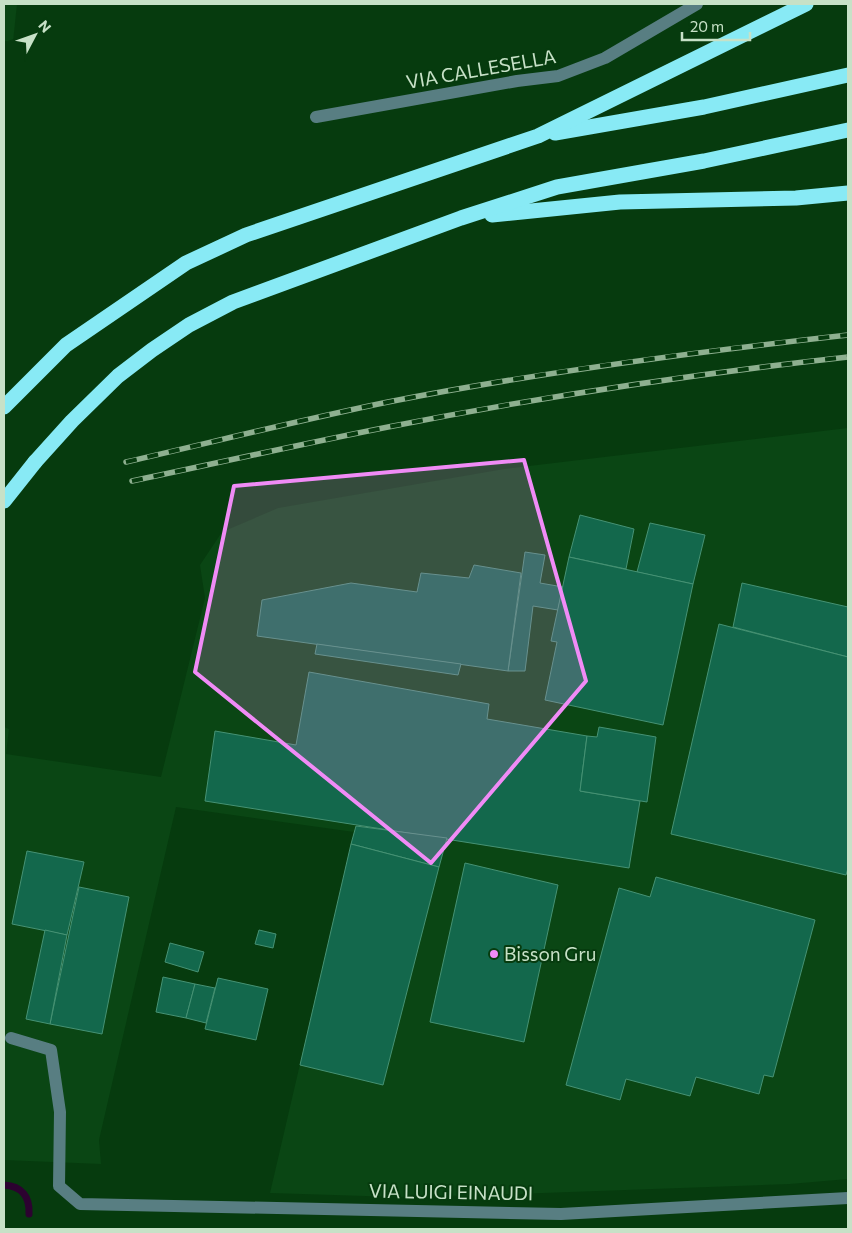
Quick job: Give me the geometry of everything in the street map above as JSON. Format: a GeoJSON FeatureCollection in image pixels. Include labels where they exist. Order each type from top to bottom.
{"type":"FeatureCollection","features":[{"type":"Feature","properties":{"kind":"highway"},"geometry":{"type":"LineString","coordinates":[[4,407],[66,345],[186,263],[246,235],[538,136],[806,4]]}},
{"type":"Feature","properties":{"kind":"highway"},"geometry":{"type":"LineString","coordinates":[[538,136],[704,107],[848,75]]}},
{"type":"Feature","properties":{"kind":"highway"},"geometry":{"type":"LineString","coordinates":[[4,501],[35,462],[72,421],[118,376],[189,325],[233,302],[461,218],[557,188],[704,161],[848,130]]}},
{"type":"Feature","properties":{"kind":"highway"},"geometry":{"type":"LineString","coordinates":[[461,218],[620,202],[796,198],[848,193]]}},
{"type":"Feature","properties":{"kind":"street","name":"VIA CALLESELLA"},"geometry":{"type":"LineString","coordinates":[[316,117],[517,81],[558,76],[604,58],[697,4]]}},
{"type":"Feature","properties":{"kind":"street","name":"VIA LUIGI EINAUDI"},"geometry":{"type":"LineString","coordinates":[[11,1038],[50,1050],[60,1112],[59,1186],[80,1204],[551,1213],[848,1198]]}},
{"type":"Feature","properties":{"kind":"highlighted area"},"geometry":{"type":"Polygon","coordinates":[[[524,460],[586,681],[431,863],[195,672],[234,486],[524,460]]]}},
{"type":"Feature","properties":{"kind":"shaded area"},"geometry":{"type":"Polygon","coordinates":[[[4,4],[17,4],[13,42],[4,41],[4,4]]]}},
{"type":"Feature","properties":{"kind":"shaded area"},"geometry":{"type":"Polygon","coordinates":[[[848,428],[848,1179],[790,1184],[484,1195],[397,1197],[270,1193],[354,832],[176,807],[99,1140],[101,1164],[4,1160],[4,727],[9,729],[6,754],[161,777],[205,598],[200,565],[222,532],[278,508],[504,469],[848,428]]]}},
{"type":"Feature","properties":{"kind":"building"},"geometry":{"type":"Polygon","coordinates":[[[580,515],[634,529],[626,569],[569,557],[580,515]]]}},
{"type":"Feature","properties":{"kind":"building"},"geometry":{"type":"Polygon","coordinates":[[[650,523],[705,535],[693,584],[637,572],[650,523]]]}},
{"type":"Feature","properties":{"kind":"building"},"geometry":{"type":"Polygon","coordinates":[[[525,552],[545,555],[540,583],[563,587],[558,610],[533,606],[525,671],[508,671],[525,552]]]}},
{"type":"Feature","properties":{"kind":"building"},"geometry":{"type":"Polygon","coordinates":[[[569,557],[693,584],[663,725],[545,700],[557,642],[551,641],[569,557]]]}},
{"type":"Feature","properties":{"kind":"building"},"geometry":{"type":"Polygon","coordinates":[[[474,565],[521,573],[508,671],[257,636],[262,600],[351,583],[417,592],[421,573],[469,578],[474,565]]]}},
{"type":"Feature","properties":{"kind":"building"},"geometry":{"type":"Polygon","coordinates":[[[742,583],[848,607],[848,657],[733,627],[742,583]]]}},
{"type":"Feature","properties":{"kind":"building"},"geometry":{"type":"Polygon","coordinates":[[[719,624],[848,657],[848,868],[846,875],[671,834],[719,624]]]}},
{"type":"Feature","properties":{"kind":"building"},"geometry":{"type":"Polygon","coordinates":[[[317,644],[461,664],[458,675],[315,654],[317,644]]]}},
{"type":"Feature","properties":{"kind":"building"},"geometry":{"type":"Polygon","coordinates":[[[309,672],[489,704],[487,719],[587,736],[580,791],[640,801],[629,868],[205,801],[215,731],[296,745],[309,672]]]}},
{"type":"Feature","properties":{"kind":"building"},"geometry":{"type":"Polygon","coordinates":[[[599,727],[656,737],[647,802],[580,791],[587,736],[597,737],[599,727]]]}},
{"type":"Feature","properties":{"kind":"building"},"geometry":{"type":"Polygon","coordinates":[[[356,826],[447,838],[439,867],[351,844],[356,826]]]}},
{"type":"Feature","properties":{"kind":"building"},"geometry":{"type":"Polygon","coordinates":[[[351,844],[439,867],[383,1085],[300,1065],[351,844]]]}},
{"type":"Feature","properties":{"kind":"building"},"geometry":{"type":"Polygon","coordinates":[[[27,851],[84,862],[67,935],[12,924],[27,851]]]}},
{"type":"Feature","properties":{"kind":"building","name":"Bisson Gru"},"geometry":{"type":"Polygon","coordinates":[[[465,863],[558,885],[524,1042],[430,1022],[465,863]]]}},
{"type":"Feature","properties":{"kind":"building"},"geometry":{"type":"Polygon","coordinates":[[[656,877],[815,920],[773,1077],[764,1075],[759,1094],[696,1077],[690,1096],[626,1079],[620,1100],[566,1085],[619,888],[650,897],[656,877]]]}},
{"type":"Feature","properties":{"kind":"building"},"geometry":{"type":"Polygon","coordinates":[[[79,887],[129,897],[102,1034],[50,1024],[79,887]]]}},
{"type":"Feature","properties":{"kind":"building"},"geometry":{"type":"Polygon","coordinates":[[[45,930],[67,935],[50,1024],[26,1019],[45,930]]]}},
{"type":"Feature","properties":{"kind":"building"},"geometry":{"type":"Polygon","coordinates":[[[259,930],[276,934],[273,948],[255,944],[259,930]]]}},
{"type":"Feature","properties":{"kind":"building"},"geometry":{"type":"Polygon","coordinates":[[[170,943],[204,952],[198,972],[165,962],[170,943]]]}},
{"type":"Feature","properties":{"kind":"building"},"geometry":{"type":"Polygon","coordinates":[[[163,977],[195,984],[186,1018],[156,1012],[163,977]]]}},
{"type":"Feature","properties":{"kind":"building"},"geometry":{"type":"Polygon","coordinates":[[[218,978],[268,989],[256,1040],[205,1029],[218,978]]]}},
{"type":"Feature","properties":{"kind":"building"},"geometry":{"type":"Polygon","coordinates":[[[195,984],[215,988],[206,1023],[186,1018],[195,984]]]}},
{"type":"Feature","properties":{"kind":"waterway"},"geometry":{"type":"LineString","coordinates":[[4,1185],[16,1188],[24,1194],[28,1202],[29,1214]]}},
{"type":"Feature","properties":{"kind":"railway"},"geometry":{"type":"LineString","coordinates":[[126,462],[322,416],[445,391],[617,364],[848,335]]}},
{"type":"Feature","properties":{"kind":"railway"},"geometry":{"type":"LineString","coordinates":[[132,481],[356,433],[502,406],[675,379],[848,357]]}},
{"type":"Feature","properties":{"kind":"place","name":"Bisson Gru"},"geometry":{"type":"Point","coordinates":[494,954]}}]}
